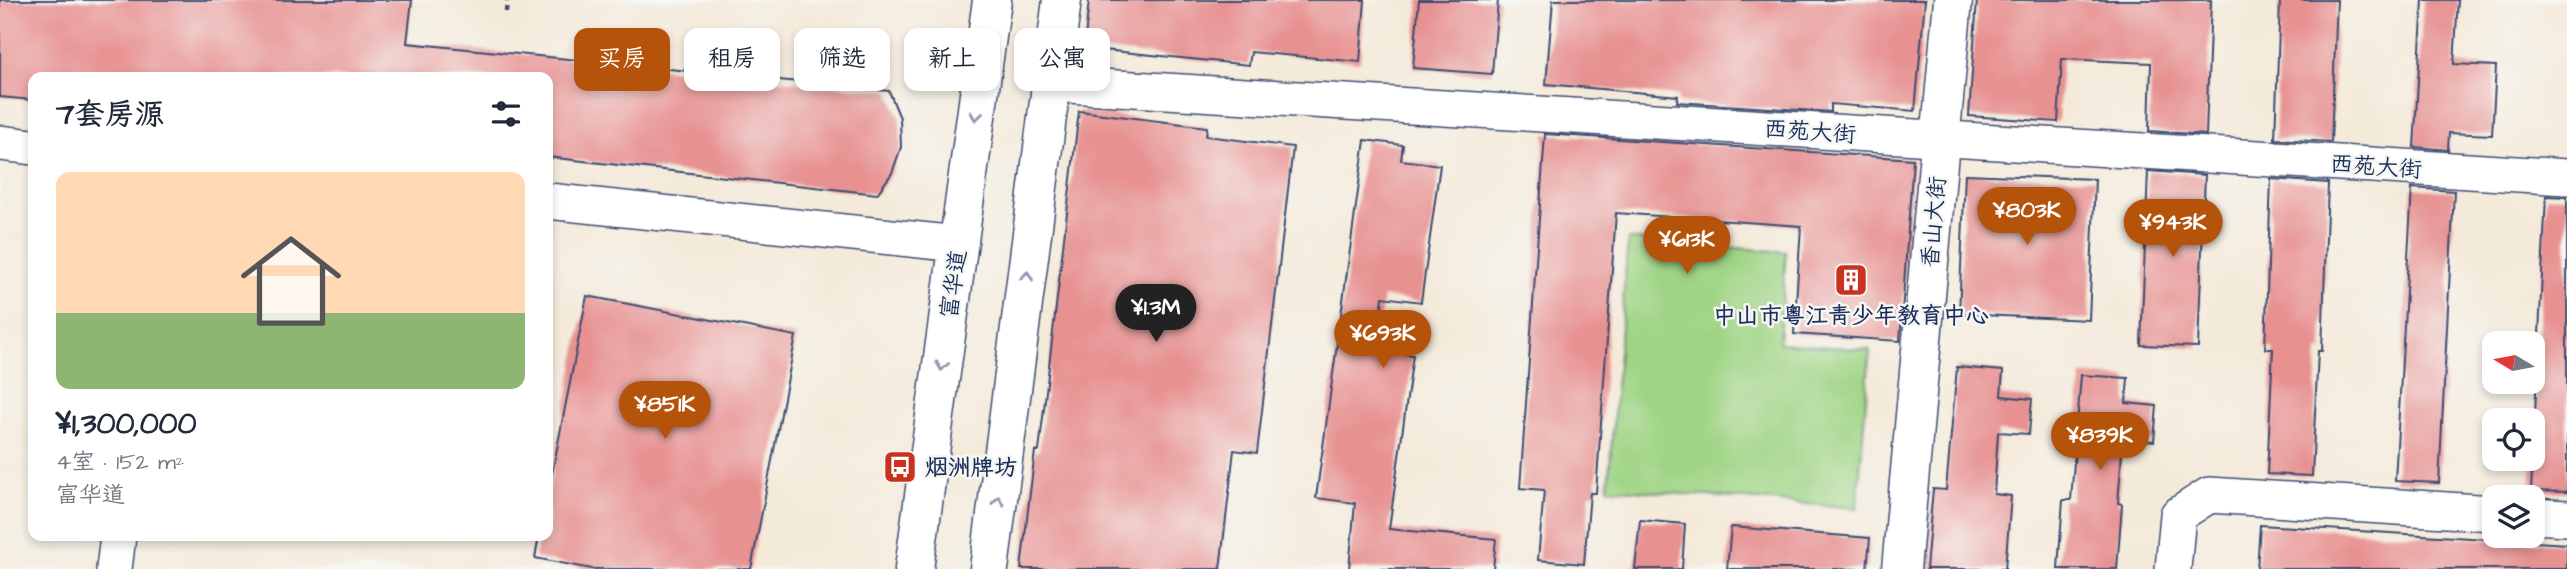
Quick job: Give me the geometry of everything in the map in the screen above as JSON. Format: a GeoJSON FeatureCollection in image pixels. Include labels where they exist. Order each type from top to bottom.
{"type":"FeatureCollection","features":[{"type":"Feature","properties":{"kind":"main road","name":"富华道"},"geometry":{"type":"LineString","coordinates":[[914,569],[992,0]]}},
{"type":"Feature","properties":{"kind":"main road"},"geometry":{"type":"LineString","coordinates":[[1059,28],[1062,0]]}},
{"type":"Feature","properties":{"kind":"main road","name":"香山大街"},"geometry":{"type":"LineString","coordinates":[[1901,569],[1953,0]]}},
{"type":"Feature","properties":{"kind":"main road"},"geometry":{"type":"LineString","coordinates":[[989,569],[1051,91]]}},
{"type":"Feature","properties":{"kind":"street","name":"西苑大街"},"geometry":{"type":"LineString","coordinates":[[1110,88],[2567,177]]}},
{"type":"Feature","properties":{"kind":"street"},"geometry":{"type":"LineString","coordinates":[[0,143],[28,146]]}},
{"type":"Feature","properties":{"kind":"street"},"geometry":{"type":"LineString","coordinates":[[553,202],[958,244]]}},
{"type":"Feature","properties":{"kind":"street"},"geometry":{"type":"LineString","coordinates":[[2174,569],[2178,515],[2209,495],[2482,512]]}},
{"type":"Feature","properties":{"kind":"street"},"geometry":{"type":"LineString","coordinates":[[2545,517],[2567,518]]}},
{"type":"Feature","properties":{"kind":"street"},"geometry":{"type":"LineString","coordinates":[[114,569],[117,541]]}},
{"type":"Feature","properties":{"kind":"path"},"geometry":{"type":"LineString","coordinates":[[506,12],[508,0]]}},
{"type":"Feature","properties":{"kind":"green space"},"geometry":{"type":"Polygon","coordinates":[[[1628,239],[1786,252],[1779,343],[1870,350],[1857,508],[1608,488],[1628,239]]]}},
{"type":"Feature","properties":{"kind":"building"},"geometry":{"type":"Polygon","coordinates":[[[0,0],[412,0],[407,43],[574,60],[574,91],[670,91],[670,69],[684,71],[684,91],[780,91],[780,80],[794,82],[794,91],[889,91],[900,118],[901,147],[892,173],[877,194],[553,158],[553,72],[28,72],[28,100],[0,97],[0,0]]]}},
{"type":"Feature","properties":{"kind":"building"},"geometry":{"type":"Polygon","coordinates":[[[1089,0],[1365,0],[1360,62],[1251,52],[1249,65],[1110,51],[1110,28],[1086,28],[1089,0]]]}},
{"type":"Feature","properties":{"kind":"building"},"geometry":{"type":"Polygon","coordinates":[[[1419,0],[1498,0],[1492,74],[1413,68],[1419,0]]]}},
{"type":"Feature","properties":{"kind":"building"},"geometry":{"type":"Polygon","coordinates":[[[1553,0],[1925,0],[1915,111],[1831,104],[1831,112],[1677,102],[1678,96],[1546,84],[1553,0]]]}},
{"type":"Feature","properties":{"kind":"building"},"geometry":{"type":"Polygon","coordinates":[[[1977,0],[2211,0],[2206,135],[2149,131],[2151,63],[2062,59],[2058,122],[1969,116],[1977,0]]]}},
{"type":"Feature","properties":{"kind":"building"},"geometry":{"type":"Polygon","coordinates":[[[2280,0],[2337,0],[2331,142],[2275,139],[2280,0]]]}},
{"type":"Feature","properties":{"kind":"building"},"geometry":{"type":"Polygon","coordinates":[[[2423,0],[2458,0],[2454,64],[2496,66],[2492,135],[2449,133],[2448,150],[2414,147],[2423,0]]]}},
{"type":"Feature","properties":{"kind":"building"},"geometry":{"type":"Polygon","coordinates":[[[1079,111],[1207,127],[1206,136],[1293,147],[1257,453],[1234,450],[1220,569],[1021,569],[1035,451],[1039,451],[1079,111]]]}},
{"type":"Feature","properties":{"kind":"building","name":"中山市粤江青少年教育中心"},"geometry":{"type":"Polygon","coordinates":[[[1545,134],[1913,159],[1900,341],[1794,334],[1801,226],[1616,213],[1596,493],[1590,493],[1584,564],[1538,560],[1544,490],[1520,488],[1545,134]]]}},
{"type":"Feature","properties":{"kind":"building"},"geometry":{"type":"Polygon","coordinates":[[[1365,140],[1403,145],[1401,160],[1440,165],[1421,302],[1383,297],[1377,350],[1413,355],[1389,529],[1496,539],[1493,569],[1349,569],[1355,503],[1316,498],[1365,140]]]}},
{"type":"Feature","properties":{"kind":"building"},"geometry":{"type":"Polygon","coordinates":[[[2148,171],[2205,175],[2198,347],[2141,345],[2148,171]]]}},
{"type":"Feature","properties":{"kind":"building"},"geometry":{"type":"Polygon","coordinates":[[[1965,174],[2095,179],[2089,320],[1959,314],[1965,174]]]}},
{"type":"Feature","properties":{"kind":"building"},"geometry":{"type":"Polygon","coordinates":[[[2271,179],[2328,183],[2322,351],[2318,351],[2312,476],[2267,474],[2273,349],[2265,349],[2271,179]]]}},
{"type":"Feature","properties":{"kind":"building"},"geometry":{"type":"Polygon","coordinates":[[[2412,188],[2454,191],[2439,483],[2395,481],[2412,188]]]}},
{"type":"Feature","properties":{"kind":"building"},"geometry":{"type":"Polygon","coordinates":[[[2546,196],[2567,197],[2567,492],[2545,491],[2545,485],[2531,485],[2532,471],[2545,471],[2545,408],[2535,408],[2536,394],[2545,394],[2545,331],[2539,331],[2546,196]]]}},
{"type":"Feature","properties":{"kind":"building"},"geometry":{"type":"Polygon","coordinates":[[[587,296],[796,336],[751,569],[592,569],[535,558],[538,541],[553,541],[553,469],[587,296]]]}},
{"type":"Feature","properties":{"kind":"building"},"geometry":{"type":"Polygon","coordinates":[[[1957,367],[2003,371],[2001,396],[2032,399],[2029,434],[1998,432],[1994,494],[2011,496],[2005,569],[1926,569],[1933,489],[1946,490],[1957,367]]]}},
{"type":"Feature","properties":{"kind":"building"},"geometry":{"type":"Polygon","coordinates":[[[2081,375],[2128,378],[2126,403],[2157,406],[2154,441],[2123,439],[2117,569],[2058,569],[2063,500],[2071,500],[2081,375]]]}},
{"type":"Feature","properties":{"kind":"building"},"geometry":{"type":"Polygon","coordinates":[[[1640,520],[1685,524],[1682,569],[1635,569],[1640,520]]]}},
{"type":"Feature","properties":{"kind":"building"},"geometry":{"type":"Polygon","coordinates":[[[2260,525],[2482,539],[2482,548],[2545,548],[2545,543],[2567,544],[2567,569],[2257,569],[2260,525]]]}},
{"type":"Feature","properties":{"kind":"building"},"geometry":{"type":"Polygon","coordinates":[[[1731,527],[1870,538],[1867,569],[1727,569],[1731,527]]]}},
{"type":"Feature","properties":{"kind":"place","name":"中山市粤江青少年教育中心"},"geometry":{"type":"Point","coordinates":[1851,280]}},
{"type":"Feature","properties":{"kind":"place","name":"烟洲牌坊"},"geometry":{"type":"Point","coordinates":[900,467]}}]}
